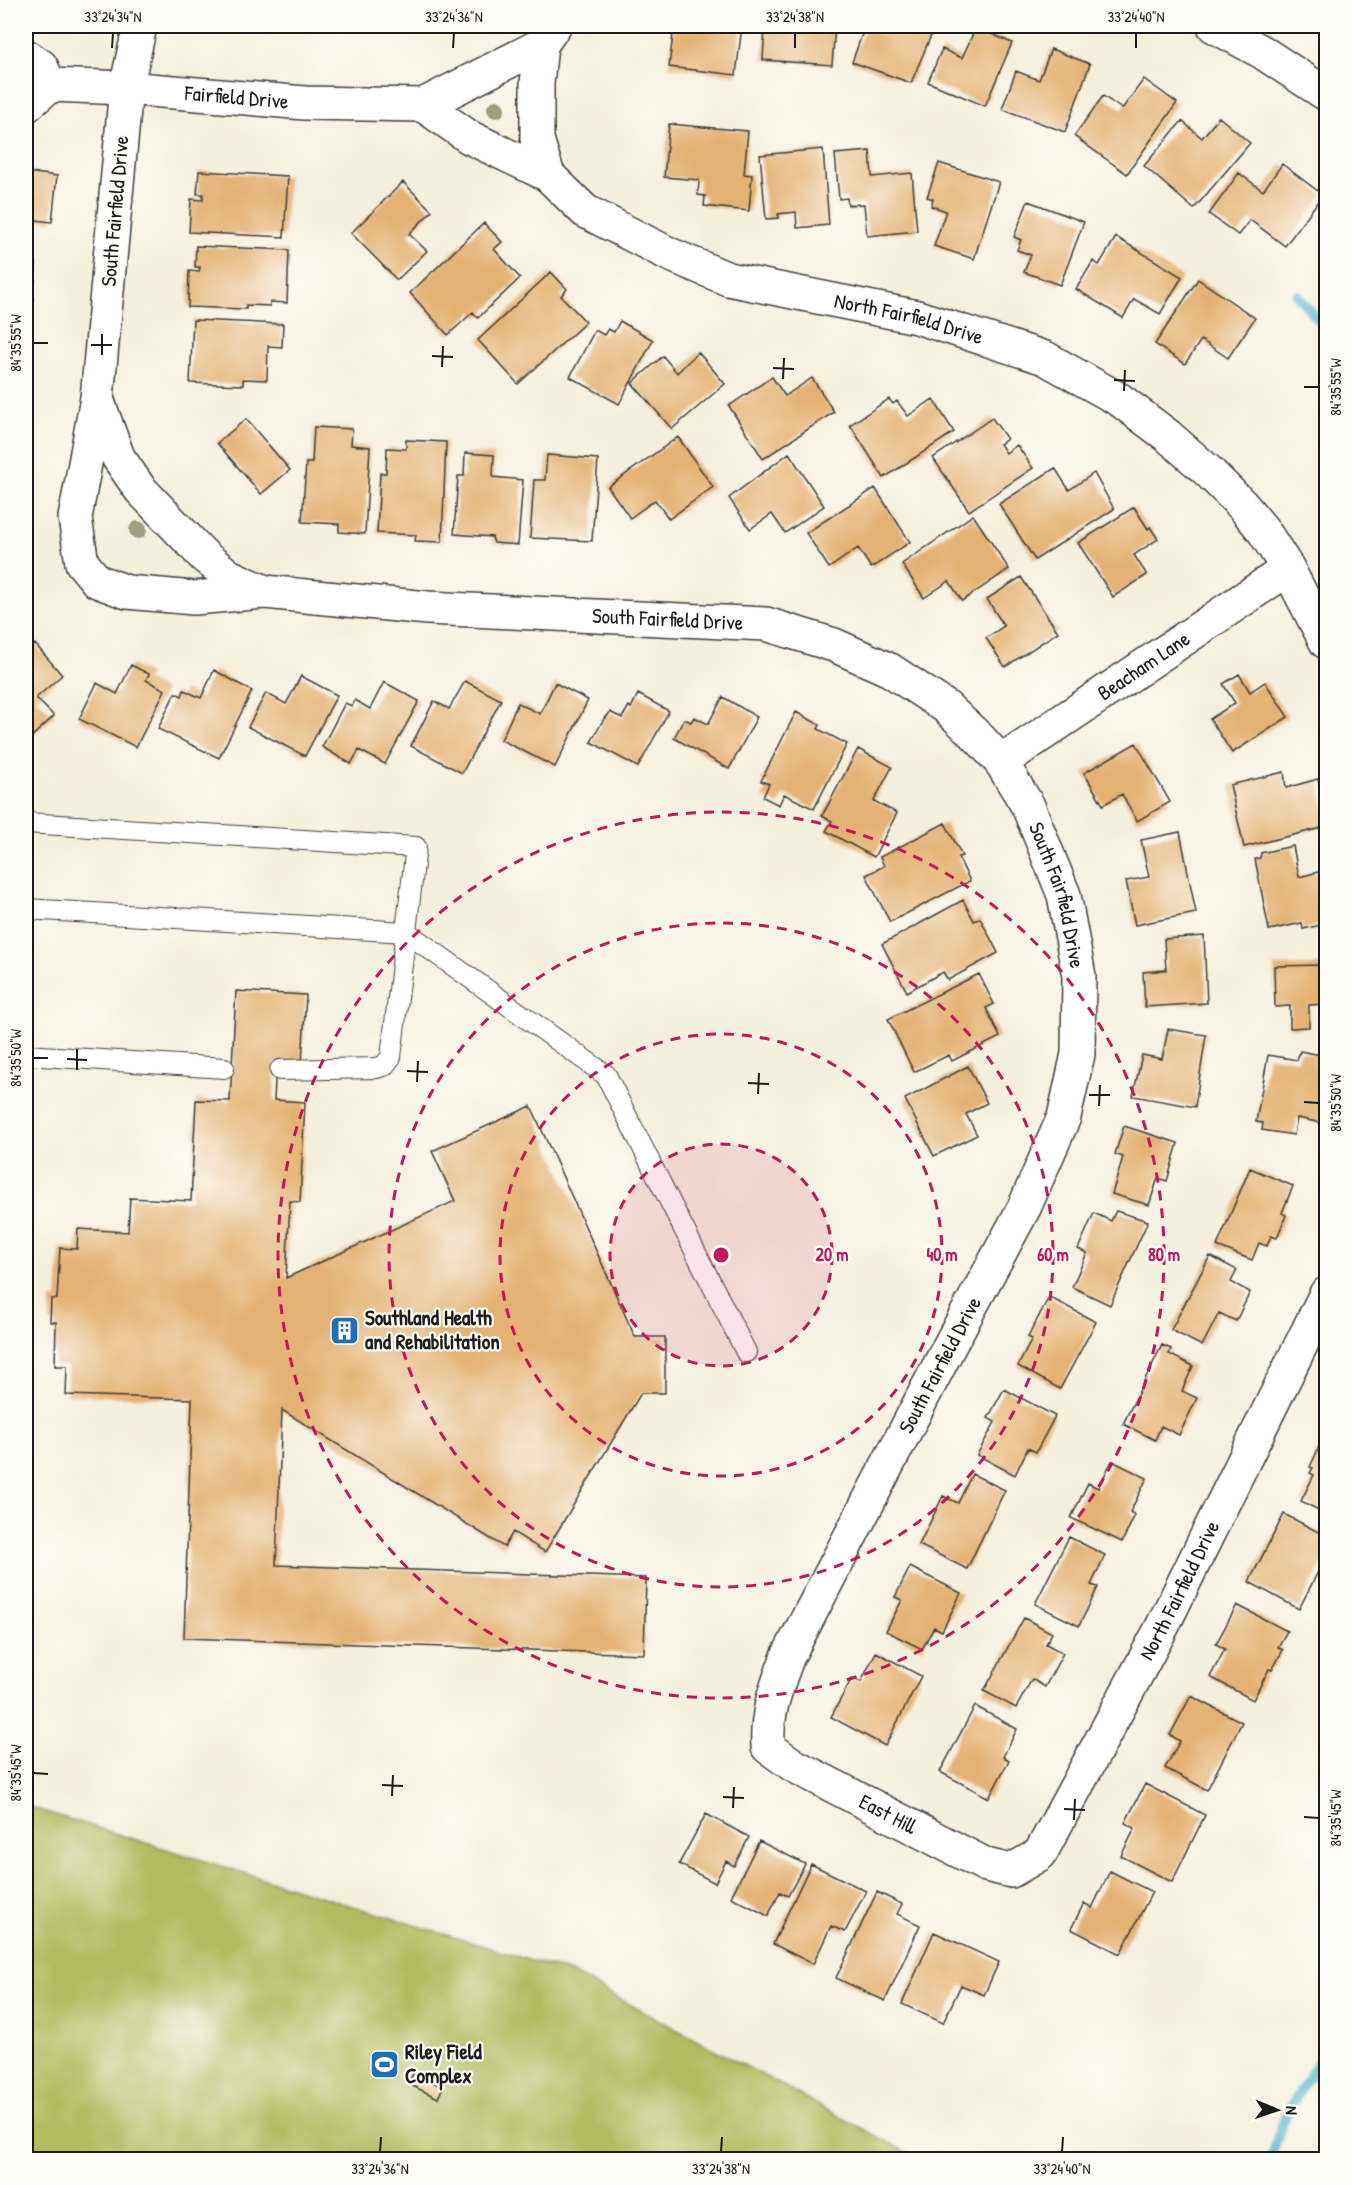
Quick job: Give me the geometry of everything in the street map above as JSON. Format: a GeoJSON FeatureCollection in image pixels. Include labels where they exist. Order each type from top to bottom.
{"type":"FeatureCollection","features":[{"type":"Feature","properties":{"kind":"street","name":"South Fairfield Drive"},"geometry":{"type":"LineString","coordinates":[[140,26],[126,88],[97,398],[75,518],[82,563],[96,581],[127,591],[194,598],[265,592],[428,608],[766,624],[843,647],[890,670],[946,707],[976,734],[1001,762],[1028,806],[1064,895],[1079,976],[1078,1054],[1064,1117],[1024,1208],[788,1656],[772,1701],[767,1726],[768,1747]]}},
{"type":"Feature","properties":{"kind":"street"},"geometry":{"type":"LineString","coordinates":[[1219,26],[1326,94]]}},
{"type":"Feature","properties":{"kind":"street","name":"Fairfield Drive"},"geometry":{"type":"LineString","coordinates":[[50,85],[126,88],[305,103],[423,105],[548,35]]}},
{"type":"Feature","properties":{"kind":"street","name":"North Fairfield Drive"},"geometry":{"type":"LineString","coordinates":[[548,35],[537,84],[537,139],[548,175],[585,211],[669,254],[728,279],[917,317],[1045,358],[1120,400],[1192,457],[1243,506],[1263,530],[1288,569],[1326,642]]}},
{"type":"Feature","properties":{"kind":"street"},"geometry":{"type":"LineString","coordinates":[[26,56],[41,66],[50,85],[26,106]]}},
{"type":"Feature","properties":{"kind":"street"},"geometry":{"type":"LineString","coordinates":[[423,105],[469,137],[548,175]]}},
{"type":"Feature","properties":{"kind":"street","name":"South Fairfield Drive"},"geometry":{"type":"LineString","coordinates":[[97,398],[118,457],[140,489],[205,557],[229,576],[265,592]]}},
{"type":"Feature","properties":{"kind":"street","name":"Beacham Lane"},"geometry":{"type":"LineString","coordinates":[[1001,762],[1288,569]]}},
{"type":"Feature","properties":{"kind":"street","name":"North Fairfield Drive"},"geometry":{"type":"LineString","coordinates":[[1011,1871],[1040,1854],[1161,1629],[1326,1294]]}},
{"type":"Feature","properties":{"kind":"street","name":"East Hill"},"geometry":{"type":"LineString","coordinates":[[768,1747],[793,1765],[986,1865],[1011,1871]]}},
{"type":"Feature","properties":{"kind":"lane"},"geometry":{"type":"LineString","coordinates":[[26,823],[416,847],[391,1056],[384,1066],[376,1068],[280,1070]]}},
{"type":"Feature","properties":{"kind":"lane"},"geometry":{"type":"LineString","coordinates":[[26,909],[406,932],[606,1075],[746,1352]]}},
{"type":"Feature","properties":{"kind":"lane"},"geometry":{"type":"LineString","coordinates":[[26,1055],[224,1068]]}},
{"type":"Feature","properties":{"kind":"green space","name":"Riley Field Complex"},"geometry":{"type":"Polygon","coordinates":[[[26,1806],[571,1973],[912,2155],[915,2159],[26,2159],[26,1806]]]}},
{"type":"Feature","properties":{"kind":"building"},"geometry":{"type":"Polygon","coordinates":[[[674,26],[742,26],[736,75],[669,67],[674,26]]]}},
{"type":"Feature","properties":{"kind":"building"},"geometry":{"type":"Polygon","coordinates":[[[765,26],[835,26],[832,65],[763,60],[765,26]]]}},
{"type":"Feature","properties":{"kind":"building"},"geometry":{"type":"Polygon","coordinates":[[[889,26],[915,26],[932,33],[911,83],[852,62],[864,29],[884,35],[889,26]]]}},
{"type":"Feature","properties":{"kind":"building"},"geometry":{"type":"Polygon","coordinates":[[[976,27],[1012,43],[985,106],[928,82],[942,49],[962,58],[976,27]]]}},
{"type":"Feature","properties":{"kind":"building"},"geometry":{"type":"Polygon","coordinates":[[[1051,49],[1090,64],[1065,132],[1002,109],[1016,71],[1039,80],[1051,49]]]}},
{"type":"Feature","properties":{"kind":"building"},"geometry":{"type":"Polygon","coordinates":[[[1144,79],[1177,103],[1127,174],[1074,136],[1103,96],[1122,109],[1144,79]]]}},
{"type":"Feature","properties":{"kind":"building"},"geometry":{"type":"Polygon","coordinates":[[[1219,117],[1250,143],[1194,209],[1144,166],[1182,121],[1202,138],[1219,117]]]}},
{"type":"Feature","properties":{"kind":"building"},"geometry":{"type":"Polygon","coordinates":[[[669,124],[748,131],[744,174],[752,175],[749,211],[704,206],[705,196],[698,195],[699,180],[664,177],[669,124]]]}},
{"type":"Feature","properties":{"kind":"building"},"geometry":{"type":"Polygon","coordinates":[[[823,149],[829,225],[797,228],[796,212],[778,214],[779,218],[766,219],[760,155],[823,149]]]}},
{"type":"Feature","properties":{"kind":"building"},"geometry":{"type":"Polygon","coordinates":[[[870,151],[872,177],[912,173],[917,231],[867,236],[864,204],[848,205],[847,198],[839,199],[835,154],[870,151]]]}},
{"type":"Feature","properties":{"kind":"building"},"geometry":{"type":"Polygon","coordinates":[[[939,163],[999,182],[974,259],[934,246],[946,211],[931,206],[933,199],[927,197],[939,163]]]}},
{"type":"Feature","properties":{"kind":"building"},"geometry":{"type":"Polygon","coordinates":[[[1282,164],[1323,195],[1285,246],[1250,220],[1238,235],[1209,214],[1239,173],[1263,191],[1282,164]]]}},
{"type":"Feature","properties":{"kind":"building"},"geometry":{"type":"Polygon","coordinates":[[[199,171],[288,176],[284,237],[189,232],[191,199],[203,200],[203,194],[197,194],[199,171]]]}},
{"type":"Feature","properties":{"kind":"building"},"geometry":{"type":"Polygon","coordinates":[[[26,172],[57,176],[52,222],[26,219],[26,172]]]}},
{"type":"Feature","properties":{"kind":"building"},"geometry":{"type":"Polygon","coordinates":[[[403,182],[432,211],[409,234],[427,251],[397,280],[351,233],[403,182]]]}},
{"type":"Feature","properties":{"kind":"building"},"geometry":{"type":"Polygon","coordinates":[[[1028,201],[1084,222],[1060,285],[1024,272],[1031,255],[1017,250],[1021,240],[1014,237],[1028,201]]]}},
{"type":"Feature","properties":{"kind":"building"},"geometry":{"type":"Polygon","coordinates":[[[484,223],[502,242],[494,249],[520,278],[478,318],[473,312],[448,335],[410,293],[484,223]]]}},
{"type":"Feature","properties":{"kind":"building"},"geometry":{"type":"Polygon","coordinates":[[[1116,237],[1182,277],[1160,314],[1134,299],[1123,318],[1076,289],[1093,261],[1099,265],[1116,237]]]}},
{"type":"Feature","properties":{"kind":"building"},"geometry":{"type":"Polygon","coordinates":[[[196,246],[289,250],[287,303],[270,302],[270,306],[246,305],[246,309],[188,307],[189,271],[199,272],[200,267],[195,267],[196,246]]]}},
{"type":"Feature","properties":{"kind":"building"},"geometry":{"type":"Polygon","coordinates":[[[26,261],[36,262],[35,281],[26,280],[26,261]]]}},
{"type":"Feature","properties":{"kind":"building"},"geometry":{"type":"Polygon","coordinates":[[[551,272],[567,289],[561,296],[586,322],[518,384],[478,340],[551,272]]]}},
{"type":"Feature","properties":{"kind":"building"},"geometry":{"type":"Polygon","coordinates":[[[1198,279],[1255,318],[1228,358],[1201,340],[1185,364],[1155,344],[1198,279]]]}},
{"type":"Feature","properties":{"kind":"building"},"geometry":{"type":"Polygon","coordinates":[[[26,297],[34,298],[30,328],[26,327],[26,297]]]}},
{"type":"Feature","properties":{"kind":"building"},"geometry":{"type":"Polygon","coordinates":[[[193,320],[283,324],[282,347],[268,346],[267,380],[243,379],[243,385],[190,383],[193,320]]]}},
{"type":"Feature","properties":{"kind":"building"},"geometry":{"type":"Polygon","coordinates":[[[620,321],[653,340],[619,404],[570,377],[595,330],[604,335],[608,329],[614,332],[620,321]]]}},
{"type":"Feature","properties":{"kind":"building"},"geometry":{"type":"Polygon","coordinates":[[[698,352],[725,384],[672,429],[632,383],[663,356],[677,373],[698,352]]]}},
{"type":"Feature","properties":{"kind":"building"},"geometry":{"type":"Polygon","coordinates":[[[772,377],[785,396],[812,378],[834,412],[763,459],[729,406],[772,377]]]}},
{"type":"Feature","properties":{"kind":"building"},"geometry":{"type":"Polygon","coordinates":[[[889,399],[893,404],[897,401],[908,416],[933,399],[954,432],[884,478],[850,425],[889,399]]]}},
{"type":"Feature","properties":{"kind":"building"},"geometry":{"type":"Polygon","coordinates":[[[992,418],[1007,439],[1000,444],[1006,453],[1017,445],[1033,468],[969,511],[933,458],[992,418]]]}},
{"type":"Feature","properties":{"kind":"building"},"geometry":{"type":"Polygon","coordinates":[[[246,419],[290,470],[261,494],[217,443],[246,419]]]}},
{"type":"Feature","properties":{"kind":"building"},"geometry":{"type":"Polygon","coordinates":[[[314,427],[352,429],[351,445],[370,447],[365,534],[339,532],[339,524],[302,522],[306,463],[312,463],[314,427]]]}},
{"type":"Feature","properties":{"kind":"building"},"geometry":{"type":"Polygon","coordinates":[[[678,437],[713,487],[669,519],[655,500],[630,518],[608,487],[678,437]]]}},
{"type":"Feature","properties":{"kind":"building"},"geometry":{"type":"Polygon","coordinates":[[[406,440],[446,442],[442,542],[415,541],[416,535],[377,533],[380,473],[386,473],[387,448],[406,449],[406,440]]]}},
{"type":"Feature","properties":{"kind":"building"},"geometry":{"type":"Polygon","coordinates":[[[465,453],[494,455],[493,477],[523,480],[518,545],[494,543],[492,537],[454,534],[458,476],[464,476],[465,453]]]}},
{"type":"Feature","properties":{"kind":"building"},"geometry":{"type":"Polygon","coordinates":[[[789,453],[824,506],[785,533],[772,514],[750,529],[729,498],[789,453]]]}},
{"type":"Feature","properties":{"kind":"building"},"geometry":{"type":"Polygon","coordinates":[[[547,455],[598,459],[592,541],[530,538],[534,480],[545,480],[547,455]]]}},
{"type":"Feature","properties":{"kind":"building"},"geometry":{"type":"Polygon","coordinates":[[[1055,468],[1069,490],[1094,473],[1114,509],[1035,560],[999,504],[1055,468]]]}},
{"type":"Feature","properties":{"kind":"building"},"geometry":{"type":"Polygon","coordinates":[[[875,488],[910,542],[871,568],[858,548],[829,568],[806,533],[875,488]]]}},
{"type":"Feature","properties":{"kind":"building"},"geometry":{"type":"Polygon","coordinates":[[[1134,507],[1148,529],[1150,527],[1158,539],[1134,555],[1147,575],[1113,597],[1078,543],[1134,507]]]}},
{"type":"Feature","properties":{"kind":"building"},"geometry":{"type":"Polygon","coordinates":[[[973,515],[1009,569],[962,601],[949,581],[924,598],[902,564],[973,515]]]}},
{"type":"Feature","properties":{"kind":"building"},"geometry":{"type":"Polygon","coordinates":[[[1021,577],[1058,632],[1005,667],[986,638],[1004,626],[987,599],[1021,577]]]}},
{"type":"Feature","properties":{"kind":"building"},"geometry":{"type":"Polygon","coordinates":[[[35,644],[62,675],[36,698],[54,716],[26,742],[26,653],[35,644]]]}},
{"type":"Feature","properties":{"kind":"building"},"geometry":{"type":"Polygon","coordinates":[[[131,665],[149,674],[146,680],[165,690],[136,747],[79,719],[97,683],[117,694],[131,665]]]}},
{"type":"Feature","properties":{"kind":"building"},"geometry":{"type":"Polygon","coordinates":[[[214,670],[252,691],[219,758],[158,729],[175,693],[182,696],[184,690],[201,698],[214,670]]]}},
{"type":"Feature","properties":{"kind":"building"},"geometry":{"type":"Polygon","coordinates":[[[1239,674],[1250,692],[1265,682],[1288,717],[1232,753],[1210,719],[1235,703],[1223,684],[1239,674]]]}},
{"type":"Feature","properties":{"kind":"building"},"geometry":{"type":"Polygon","coordinates":[[[301,676],[337,695],[305,756],[248,727],[266,693],[286,704],[301,676]]]}},
{"type":"Feature","properties":{"kind":"building"},"geometry":{"type":"Polygon","coordinates":[[[465,681],[501,700],[462,773],[411,746],[434,701],[449,709],[465,681]]]}},
{"type":"Feature","properties":{"kind":"building"},"geometry":{"type":"Polygon","coordinates":[[[384,682],[419,701],[385,764],[359,750],[351,764],[322,747],[345,703],[352,706],[355,700],[370,709],[384,682]]]}},
{"type":"Feature","properties":{"kind":"building"},"geometry":{"type":"Polygon","coordinates":[[[555,683],[588,700],[555,767],[501,740],[518,703],[540,714],[555,683]]]}},
{"type":"Feature","properties":{"kind":"building"},"geometry":{"type":"Polygon","coordinates":[[[638,694],[669,711],[638,767],[591,742],[605,717],[610,712],[622,718],[629,706],[631,708],[638,694]]]}},
{"type":"Feature","properties":{"kind":"building"},"geometry":{"type":"Polygon","coordinates":[[[723,697],[757,717],[729,769],[674,738],[684,719],[691,722],[694,717],[708,724],[723,697]]]}},
{"type":"Feature","properties":{"kind":"building"},"geometry":{"type":"Polygon","coordinates":[[[796,712],[820,725],[818,729],[847,744],[814,809],[784,794],[779,805],[763,797],[769,784],[761,781],[796,712]]]}},
{"type":"Feature","properties":{"kind":"building"},"geometry":{"type":"Polygon","coordinates":[[[1136,743],[1170,802],[1137,821],[1122,794],[1103,805],[1084,773],[1136,743]]]}},
{"type":"Feature","properties":{"kind":"building"},"geometry":{"type":"Polygon","coordinates":[[[858,749],[892,767],[874,801],[897,813],[874,857],[826,831],[832,821],[822,816],[858,749]]]}},
{"type":"Feature","properties":{"kind":"building"},"geometry":{"type":"Polygon","coordinates":[[[1284,772],[1286,788],[1318,779],[1326,814],[1326,827],[1244,847],[1230,785],[1284,772]]]}},
{"type":"Feature","properties":{"kind":"building"},"geometry":{"type":"Polygon","coordinates":[[[945,823],[962,856],[958,857],[970,881],[890,922],[866,875],[884,866],[880,857],[945,823]]]}},
{"type":"Feature","properties":{"kind":"building"},"geometry":{"type":"Polygon","coordinates":[[[1180,832],[1196,913],[1135,925],[1126,881],[1149,877],[1141,840],[1180,832]]]}},
{"type":"Feature","properties":{"kind":"building"},"geometry":{"type":"Polygon","coordinates":[[[1293,846],[1299,877],[1322,871],[1326,891],[1326,924],[1303,929],[1302,923],[1269,930],[1255,859],[1260,858],[1261,853],[1293,846]]]}},
{"type":"Feature","properties":{"kind":"building"},"geometry":{"type":"Polygon","coordinates":[[[963,900],[974,921],[980,918],[998,953],[948,980],[943,972],[907,992],[882,944],[963,900]]]}},
{"type":"Feature","properties":{"kind":"building"},"geometry":{"type":"Polygon","coordinates":[[[1204,936],[1207,1003],[1145,1007],[1143,972],[1166,970],[1164,939],[1204,936]]]}},
{"type":"Feature","properties":{"kind":"building"},"geometry":{"type":"Polygon","coordinates":[[[1326,965],[1326,1004],[1309,1005],[1309,1027],[1290,1028],[1290,1006],[1275,1007],[1274,966],[1326,965]]]}},
{"type":"Feature","properties":{"kind":"building"},"geometry":{"type":"Polygon","coordinates":[[[979,974],[994,1004],[986,1008],[1000,1037],[952,1061],[949,1055],[914,1072],[888,1019],[979,974]]]}},
{"type":"Feature","properties":{"kind":"building","name":"Southland Health and Rehabilitation"},"geometry":{"type":"Polygon","coordinates":[[[236,991],[306,995],[302,1063],[276,1062],[274,1100],[305,1102],[300,1202],[290,1201],[286,1278],[455,1201],[432,1151],[531,1106],[635,1337],[665,1337],[665,1393],[641,1393],[545,1552],[513,1532],[504,1547],[282,1410],[276,1565],[646,1578],[644,1654],[184,1638],[192,1399],[66,1395],[67,1366],[55,1366],[56,1322],[50,1322],[51,1299],[57,1299],[60,1248],[77,1249],[78,1229],[128,1232],[130,1198],[191,1201],[196,1100],[230,1101],[236,991]]]}},
{"type":"Feature","properties":{"kind":"building"},"geometry":{"type":"Polygon","coordinates":[[[1168,1029],[1206,1035],[1195,1107],[1133,1096],[1142,1055],[1162,1059],[1168,1029]]]}},
{"type":"Feature","properties":{"kind":"building"},"geometry":{"type":"Polygon","coordinates":[[[1300,1051],[1326,1056],[1326,1099],[1322,1123],[1297,1118],[1294,1135],[1262,1130],[1263,1123],[1256,1122],[1268,1055],[1297,1060],[1300,1051]]]}},
{"type":"Feature","properties":{"kind":"building"},"geometry":{"type":"Polygon","coordinates":[[[968,1066],[987,1103],[966,1114],[977,1135],[934,1156],[905,1099],[968,1066]]]}},
{"type":"Feature","properties":{"kind":"building"},"geometry":{"type":"Polygon","coordinates":[[[1124,1126],[1178,1143],[1167,1181],[1158,1178],[1149,1205],[1112,1194],[1123,1157],[1115,1154],[1124,1126]]]}},
{"type":"Feature","properties":{"kind":"building"},"geometry":{"type":"Polygon","coordinates":[[[1250,1168],[1293,1186],[1282,1213],[1286,1215],[1277,1238],[1271,1236],[1267,1246],[1259,1243],[1252,1260],[1217,1246],[1250,1168]]]}},
{"type":"Feature","properties":{"kind":"building"},"geometry":{"type":"Polygon","coordinates":[[[1116,1211],[1148,1221],[1110,1305],[1072,1287],[1087,1253],[1078,1249],[1094,1213],[1111,1221],[1116,1211]]]}},
{"type":"Feature","properties":{"kind":"building"},"geometry":{"type":"Polygon","coordinates":[[[1210,1256],[1237,1270],[1231,1282],[1250,1292],[1236,1321],[1219,1313],[1202,1346],[1171,1330],[1210,1256]]]}},
{"type":"Feature","properties":{"kind":"building"},"geometry":{"type":"Polygon","coordinates":[[[1049,1297],[1096,1322],[1060,1389],[1018,1366],[1032,1339],[1028,1337],[1049,1297]]]}},
{"type":"Feature","properties":{"kind":"building"},"geometry":{"type":"Polygon","coordinates":[[[1162,1345],[1171,1349],[1169,1354],[1193,1366],[1182,1391],[1197,1398],[1179,1435],[1161,1426],[1155,1440],[1123,1424],[1162,1345]]]}},
{"type":"Feature","properties":{"kind":"building"},"geometry":{"type":"Polygon","coordinates":[[[1004,1389],[1055,1416],[1036,1452],[1028,1448],[1015,1475],[977,1455],[995,1422],[988,1418],[1004,1389]]]}},
{"type":"Feature","properties":{"kind":"building"},"geometry":{"type":"Polygon","coordinates":[[[1326,1432],[1326,1514],[1301,1501],[1314,1475],[1310,1473],[1313,1468],[1310,1467],[1326,1432]]]}},
{"type":"Feature","properties":{"kind":"building"},"geometry":{"type":"Polygon","coordinates":[[[1112,1461],[1147,1478],[1130,1512],[1135,1515],[1122,1542],[1071,1518],[1088,1483],[1098,1488],[1112,1461]]]}},
{"type":"Feature","properties":{"kind":"building"},"geometry":{"type":"Polygon","coordinates":[[[972,1474],[1005,1490],[967,1569],[919,1545],[943,1496],[958,1503],[972,1474]]]}},
{"type":"Feature","properties":{"kind":"building"},"geometry":{"type":"Polygon","coordinates":[[[1284,1514],[1326,1536],[1326,1556],[1299,1609],[1249,1582],[1284,1514]]]}},
{"type":"Feature","properties":{"kind":"building"},"geometry":{"type":"Polygon","coordinates":[[[1069,1537],[1105,1555],[1091,1585],[1098,1587],[1079,1626],[1035,1604],[1069,1537]]]}},
{"type":"Feature","properties":{"kind":"building"},"geometry":{"type":"Polygon","coordinates":[[[910,1567],[961,1593],[942,1631],[934,1627],[922,1649],[886,1631],[902,1600],[895,1597],[910,1567]]]}},
{"type":"Feature","properties":{"kind":"building"},"geometry":{"type":"Polygon","coordinates":[[[1237,1605],[1287,1631],[1278,1647],[1283,1650],[1272,1670],[1269,1669],[1253,1700],[1210,1677],[1225,1649],[1216,1644],[1237,1605]]]}},
{"type":"Feature","properties":{"kind":"building"},"geometry":{"type":"Polygon","coordinates":[[[1024,1618],[1052,1633],[1046,1644],[1063,1653],[1045,1687],[1032,1679],[1016,1708],[984,1691],[1024,1618]]]}},
{"type":"Feature","properties":{"kind":"building"},"geometry":{"type":"Polygon","coordinates":[[[876,1652],[921,1676],[885,1746],[831,1717],[852,1678],[861,1682],[876,1652]]]}},
{"type":"Feature","properties":{"kind":"building"},"geometry":{"type":"Polygon","coordinates":[[[1191,1696],[1242,1722],[1207,1790],[1165,1768],[1180,1741],[1170,1735],[1191,1696]]]}},
{"type":"Feature","properties":{"kind":"building"},"geometry":{"type":"Polygon","coordinates":[[[975,1706],[1017,1729],[1003,1757],[1009,1760],[989,1798],[940,1772],[975,1706]]]}},
{"type":"Feature","properties":{"kind":"building"},"geometry":{"type":"Polygon","coordinates":[[[1145,1784],[1205,1815],[1172,1882],[1121,1856],[1135,1828],[1125,1823],[1145,1784]]]}},
{"type":"Feature","properties":{"kind":"building"},"geometry":{"type":"Polygon","coordinates":[[[706,1814],[749,1837],[734,1866],[726,1861],[715,1883],[679,1864],[706,1814]]]}},
{"type":"Feature","properties":{"kind":"building"},"geometry":{"type":"Polygon","coordinates":[[[759,1841],[805,1864],[788,1896],[780,1892],[768,1916],[731,1897],[759,1841]]]}},
{"type":"Feature","properties":{"kind":"building"},"geometry":{"type":"Polygon","coordinates":[[[811,1864],[866,1891],[845,1932],[831,1926],[813,1964],[773,1944],[811,1864]]]}},
{"type":"Feature","properties":{"kind":"building"},"geometry":{"type":"Polygon","coordinates":[[[1110,1871],[1152,1892],[1120,1954],[1071,1929],[1084,1903],[1092,1908],[1110,1871]]]}},
{"type":"Feature","properties":{"kind":"building"},"geometry":{"type":"Polygon","coordinates":[[[877,1892],[902,1904],[897,1914],[920,1925],[885,2001],[836,1978],[877,1892]]]}},
{"type":"Feature","properties":{"kind":"building"},"geometry":{"type":"Polygon","coordinates":[[[934,1932],[999,1962],[984,1995],[961,1985],[943,2023],[902,2004],[934,1932]]]}},
{"type":"Feature","properties":{"kind":"building"},"geometry":{"type":"Polygon","coordinates":[[[414,2072],[443,2087],[438,2098],[408,2084],[414,2072]]]}},
{"type":"Feature","properties":{"kind":"waterway"},"geometry":{"type":"LineString","coordinates":[[1297,295],[1326,329]]}},
{"type":"Feature","properties":{"kind":"waterway"},"geometry":{"type":"LineString","coordinates":[[1269,2160],[1286,2115],[1326,2048]]}},
{"type":"Feature","properties":{"kind":"place","name":"Southland Health and Rehabilitation"},"geometry":{"type":"Point","coordinates":[344,1330]}},
{"type":"Feature","properties":{"kind":"place","name":"Riley Field Complex"},"geometry":{"type":"Point","coordinates":[384,2064]}}]}
